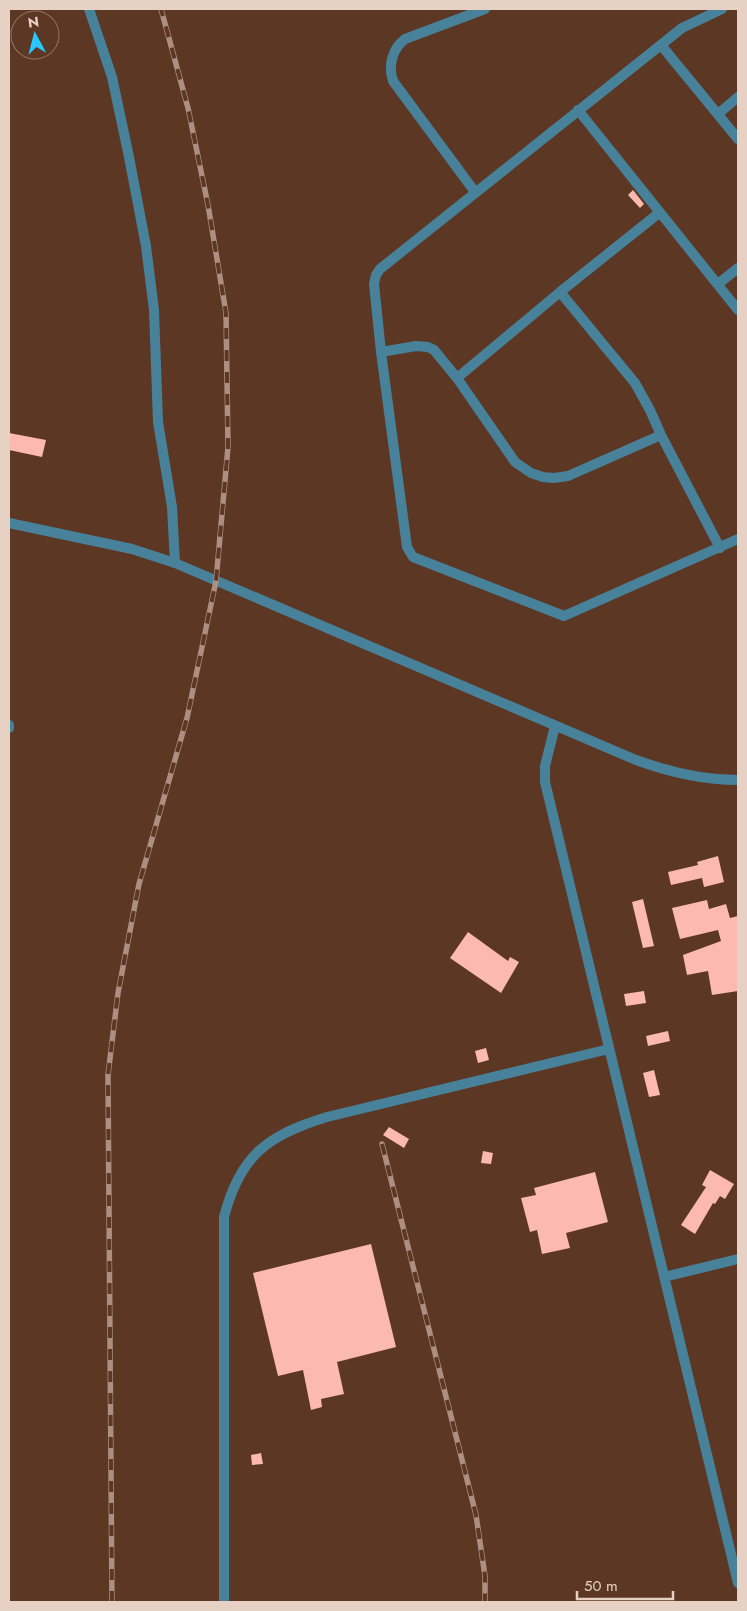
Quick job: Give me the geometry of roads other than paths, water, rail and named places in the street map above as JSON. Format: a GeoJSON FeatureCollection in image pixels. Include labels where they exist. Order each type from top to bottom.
{"type":"FeatureCollection","features":[{"type":"Feature","properties":{"kind":"street"},"geometry":{"type":"LineString","coordinates":[[89,9],[112,77],[146,246],[154,310],[158,422],[172,507],[175,563]]}},
{"type":"Feature","properties":{"kind":"street"},"geometry":{"type":"LineString","coordinates":[[475,192],[393,81],[390,70],[393,56],[400,43],[405,39],[485,9]]}},
{"type":"Feature","properties":{"kind":"street"},"geometry":{"type":"LineString","coordinates":[[722,9],[682,28],[578,110],[377,272],[374,284],[381,352],[407,547],[412,557],[564,616],[738,539]]}},
{"type":"Feature","properties":{"kind":"street"},"geometry":{"type":"LineString","coordinates":[[661,45],[738,139]]}},
{"type":"Feature","properties":{"kind":"street"},"geometry":{"type":"LineString","coordinates":[[718,114],[738,97]]}},
{"type":"Feature","properties":{"kind":"street"},"geometry":{"type":"LineString","coordinates":[[578,110],[738,310]]}},
{"type":"Feature","properties":{"kind":"street"},"geometry":{"type":"LineString","coordinates":[[457,378],[659,213]]}},
{"type":"Feature","properties":{"kind":"street"},"geometry":{"type":"LineString","coordinates":[[718,284],[738,268]]}},
{"type":"Feature","properties":{"kind":"street"},"geometry":{"type":"LineString","coordinates":[[560,292],[635,383],[647,403],[661,435],[720,548]]}},
{"type":"Feature","properties":{"kind":"street"},"geometry":{"type":"LineString","coordinates":[[381,352],[416,346],[428,347],[440,355],[515,462],[530,473],[543,477],[568,476],[661,435]]}},
{"type":"Feature","properties":{"kind":"street"},"geometry":{"type":"LineString","coordinates":[[9,523],[132,549],[175,563],[636,760],[667,771],[704,778],[738,780]]}},
{"type":"Feature","properties":{"kind":"street"},"geometry":{"type":"LineString","coordinates":[[554,726],[545,766],[545,782],[738,1583]]}},
{"type":"Feature","properties":{"kind":"street"},"geometry":{"type":"LineString","coordinates":[[224,1602],[224,1216],[234,1184],[243,1170],[256,1154],[276,1137],[298,1126],[326,1117],[609,1049]]}},
{"type":"Feature","properties":{"kind":"street"},"geometry":{"type":"LineString","coordinates":[[664,1277],[738,1259]]}},
{"type":"Feature","properties":{"kind":"railway"},"geometry":{"type":"LineString","coordinates":[[112,1602],[108,1075],[118,993],[139,884],[187,718],[216,581],[228,447],[226,313],[208,205],[188,108],[161,9]]}},
{"type":"Feature","properties":{"kind":"railway"},"geometry":{"type":"LineString","coordinates":[[382,1144],[476,1515],[485,1576],[485,1602]]}}]}
